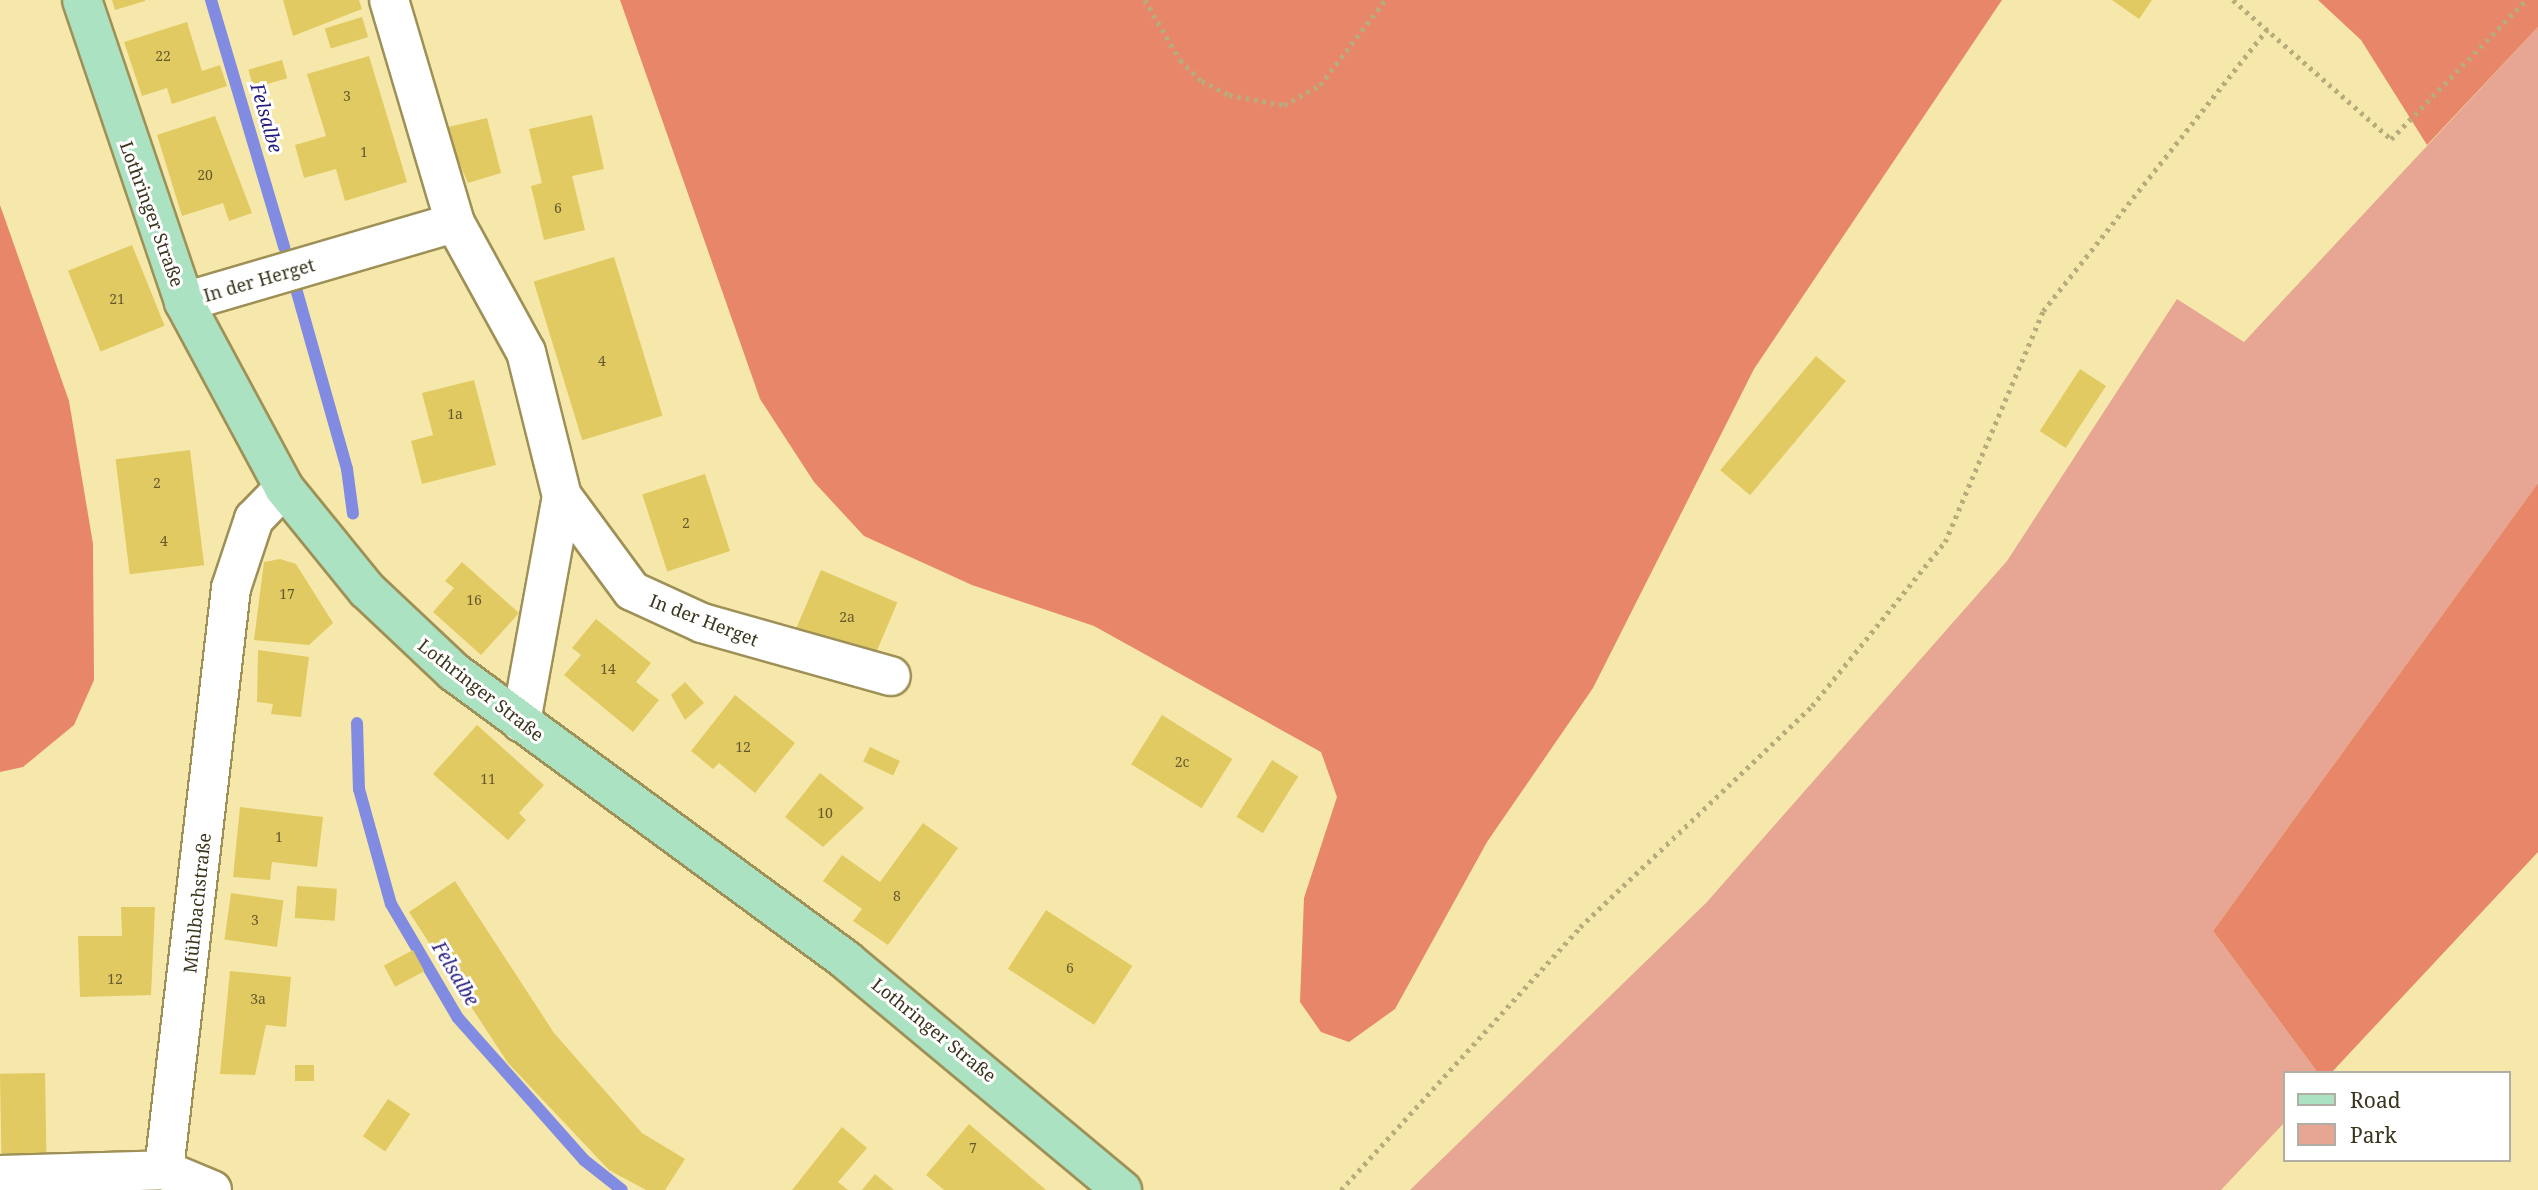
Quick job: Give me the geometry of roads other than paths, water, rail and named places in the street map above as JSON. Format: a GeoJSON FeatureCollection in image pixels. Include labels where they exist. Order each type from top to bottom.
{"type":"FeatureCollection","features":[{"type":"Feature","properties":{"kind":"main road","name":"Lothringer Straße"},"geometry":{"type":"LineString","coordinates":[[82,0],[184,302],[284,488],[413,637],[521,722],[858,970],[1122,1190]]}},
{"type":"Feature","properties":{"kind":"street","name":"In der Herget"},"geometry":{"type":"LineString","coordinates":[[389,0],[455,223],[526,352],[562,496],[632,591],[702,623],[891,676]]}},
{"type":"Feature","properties":{"kind":"street","name":"In der Herget"},"geometry":{"type":"LineString","coordinates":[[184,302],[455,223]]}},
{"type":"Feature","properties":{"kind":"street","name":"Mühlbachstraße"},"geometry":{"type":"LineString","coordinates":[[164,1170],[231,588],[254,519],[284,488]]}},
{"type":"Feature","properties":{"kind":"street","name":"In der Herget"},"geometry":{"type":"LineString","coordinates":[[521,722],[562,496]]}},
{"type":"Feature","properties":{"kind":"street"},"geometry":{"type":"LineString","coordinates":[[0,1175],[164,1170],[212,1190]]}},
{"type":"Feature","properties":{"kind":"waterway","name":"Felsalbe"},"geometry":{"type":"LineString","coordinates":[[211,0],[284,247]]}},
{"type":"Feature","properties":{"kind":"waterway","name":"Felsalbe"},"geometry":{"type":"LineString","coordinates":[[295,285],[347,469],[353,514]]}},
{"type":"Feature","properties":{"kind":"waterway","name":"Felsalbe"},"geometry":{"type":"LineString","coordinates":[[357,723],[359,789],[391,904],[458,1018],[584,1160],[622,1190]]}}]}
